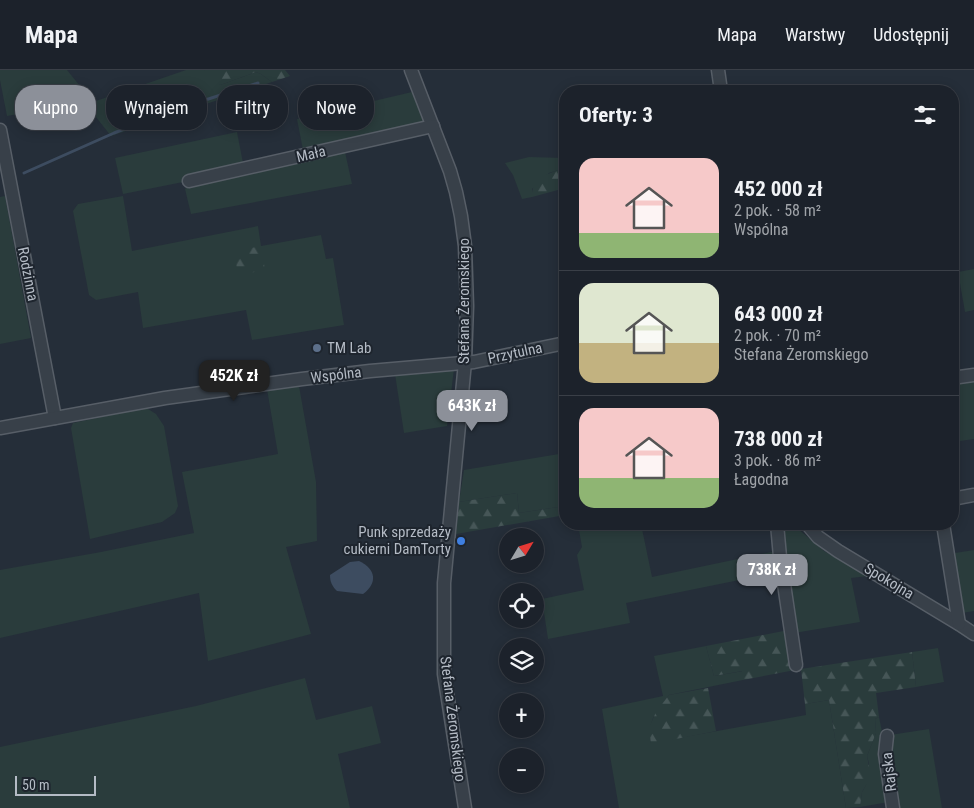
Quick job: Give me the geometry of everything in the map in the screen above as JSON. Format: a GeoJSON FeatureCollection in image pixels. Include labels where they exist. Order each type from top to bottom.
{"type":"FeatureCollection","features":[{"type":"Feature","properties":{"kind":"street","name":"Stefana Żeromskiego"},"geometry":{"type":"LineString","coordinates":[[412,70],[450,171],[463,230],[467,306],[465,362],[444,584],[444,674],[465,808]]}},
{"type":"Feature","properties":{"kind":"street"},"geometry":{"type":"LineString","coordinates":[[718,70],[720,85]]}},
{"type":"Feature","properties":{"kind":"street","name":"Mała"},"geometry":{"type":"LineString","coordinates":[[189,181],[434,126]]}},
{"type":"Feature","properties":{"kind":"street","name":"Rodzinna"},"geometry":{"type":"LineString","coordinates":[[0,130],[55,418]]}},
{"type":"Feature","properties":{"kind":"street","name":"Przytulna"},"geometry":{"type":"LineString","coordinates":[[465,362],[474,362],[559,344]]}},
{"type":"Feature","properties":{"kind":"street","name":"Wspólna"},"geometry":{"type":"LineString","coordinates":[[0,428],[165,398],[302,379],[465,362]]}},
{"type":"Feature","properties":{"kind":"street"},"geometry":{"type":"LineString","coordinates":[[959,377],[974,375]]}},
{"type":"Feature","properties":{"kind":"street"},"geometry":{"type":"LineString","coordinates":[[959,498],[974,495]]}},
{"type":"Feature","properties":{"kind":"street"},"geometry":{"type":"LineString","coordinates":[[778,530],[796,665]]}},
{"type":"Feature","properties":{"kind":"street","name":"Spokojna"},"geometry":{"type":"LineString","coordinates":[[812,530],[818,537],[838,551],[974,634]]}},
{"type":"Feature","properties":{"kind":"street"},"geometry":{"type":"LineString","coordinates":[[945,530],[959,624]]}},
{"type":"Feature","properties":{"kind":"street","name":"Rajska"},"geometry":{"type":"LineString","coordinates":[[886,736],[885,754],[894,808]]}},
{"type":"Feature","properties":{"kind":"green space"},"geometry":{"type":"Polygon","coordinates":[[[0,70],[67,70],[79,85],[15,85],[15,115],[7,116],[0,80],[0,70]]]}},
{"type":"Feature","properties":{"kind":"green space"},"geometry":{"type":"Polygon","coordinates":[[[186,70],[204,70],[220,85],[217,85],[217,100],[207,104],[207,85],[142,85],[186,70]]]}},
{"type":"Feature","properties":{"kind":"green space"},"geometry":{"type":"Polygon","coordinates":[[[204,70],[285,70],[290,76],[272,82],[256,72],[220,85],[214,83],[204,70]]]}},
{"type":"Feature","properties":{"kind":"green space"},"geometry":{"type":"Polygon","coordinates":[[[256,72],[272,82],[263,85],[220,85],[256,72]]]}},
{"type":"Feature","properties":{"kind":"green space"},"geometry":{"type":"Polygon","coordinates":[[[412,92],[425,124],[303,150],[299,130],[374,130],[374,101],[412,92]]]}},
{"type":"Feature","properties":{"kind":"green space"},"geometry":{"type":"Polygon","coordinates":[[[106,98],[106,130],[96,117],[96,101],[106,98]]]}},
{"type":"Feature","properties":{"kind":"green space"},"geometry":{"type":"Polygon","coordinates":[[[106,130],[129,130],[111,136],[106,130]]]}},
{"type":"Feature","properties":{"kind":"green space"},"geometry":{"type":"Polygon","coordinates":[[[237,132],[243,163],[183,182],[123,194],[115,158],[237,132]]]}},
{"type":"Feature","properties":{"kind":"green space"},"geometry":{"type":"Polygon","coordinates":[[[345,152],[352,184],[191,214],[185,189],[190,185],[345,152]]]}},
{"type":"Feature","properties":{"kind":"green space"},"geometry":{"type":"Polygon","coordinates":[[[529,157],[559,158],[559,170],[549,173],[532,189],[532,197],[522,199],[513,175],[505,163],[529,157]]]}},
{"type":"Feature","properties":{"kind":"green space"},"geometry":{"type":"Polygon","coordinates":[[[559,170],[559,190],[532,197],[538,180],[559,170]]]}},
{"type":"Feature","properties":{"kind":"green space"},"geometry":{"type":"Polygon","coordinates":[[[5,196],[31,338],[0,344],[0,197],[5,196]]]}},
{"type":"Feature","properties":{"kind":"green space"},"geometry":{"type":"Polygon","coordinates":[[[123,196],[132,251],[258,226],[261,246],[321,235],[326,259],[333,258],[344,325],[252,340],[246,310],[143,328],[138,292],[96,300],[89,295],[73,211],[78,204],[123,196]]]}},
{"type":"Feature","properties":{"kind":"green space"},"geometry":{"type":"Polygon","coordinates":[[[261,246],[265,270],[238,275],[234,251],[261,246]]]}},
{"type":"Feature","properties":{"kind":"green space"},"geometry":{"type":"Polygon","coordinates":[[[974,269],[974,310],[965,312],[959,272],[974,269]]]}},
{"type":"Feature","properties":{"kind":"green space"},"geometry":{"type":"Polygon","coordinates":[[[454,369],[447,426],[404,433],[395,374],[454,369]]]}},
{"type":"Feature","properties":{"kind":"green space"},"geometry":{"type":"Polygon","coordinates":[[[974,369],[974,439],[959,441],[959,372],[974,369]]]}},
{"type":"Feature","properties":{"kind":"green space"},"geometry":{"type":"Polygon","coordinates":[[[299,386],[316,482],[317,541],[286,547],[311,634],[208,661],[199,593],[0,638],[0,570],[194,533],[182,472],[278,454],[267,389],[299,386]]]}},
{"type":"Feature","properties":{"kind":"green space"},"geometry":{"type":"Polygon","coordinates":[[[148,409],[156,414],[164,426],[178,506],[175,513],[162,522],[90,539],[71,428],[73,423],[148,409]]]}},
{"type":"Feature","properties":{"kind":"green space"},"geometry":{"type":"Polygon","coordinates":[[[559,454],[559,507],[519,513],[517,493],[459,502],[464,470],[559,454]]]}},
{"type":"Feature","properties":{"kind":"green space"},"geometry":{"type":"Polygon","coordinates":[[[517,493],[519,513],[559,507],[559,516],[456,534],[459,502],[517,493]]]}},
{"type":"Feature","properties":{"kind":"green space"},"geometry":{"type":"Polygon","coordinates":[[[579,530],[642,530],[652,577],[776,551],[779,572],[626,603],[630,623],[548,639],[544,599],[584,590],[577,555],[582,547],[579,530]]]}},
{"type":"Feature","properties":{"kind":"green space"},"geometry":{"type":"Polygon","coordinates":[[[783,530],[799,530],[824,551],[868,576],[851,578],[860,622],[794,633],[783,530]]]}},
{"type":"Feature","properties":{"kind":"green space"},"geometry":{"type":"Polygon","coordinates":[[[974,550],[974,611],[962,613],[955,553],[974,550]]]}},
{"type":"Feature","properties":{"kind":"green space"},"geometry":{"type":"Polygon","coordinates":[[[789,630],[795,670],[743,680],[742,671],[714,676],[706,646],[789,630]]]}},
{"type":"Feature","properties":{"kind":"green space"},"geometry":{"type":"Polygon","coordinates":[[[706,646],[714,676],[743,671],[743,680],[669,695],[653,718],[650,728],[651,743],[806,715],[805,704],[829,700],[846,808],[619,808],[602,709],[663,696],[654,656],[706,646]]]}},
{"type":"Feature","properties":{"kind":"green space"},"geometry":{"type":"Polygon","coordinates":[[[938,648],[944,682],[916,687],[912,652],[938,648]]]}},
{"type":"Feature","properties":{"kind":"green space"},"geometry":{"type":"Polygon","coordinates":[[[912,652],[916,687],[876,693],[879,717],[875,719],[876,733],[867,756],[870,772],[869,780],[862,792],[860,807],[846,808],[829,700],[805,704],[801,669],[912,652]]]}},
{"type":"Feature","properties":{"kind":"green space"},"geometry":{"type":"Polygon","coordinates":[[[305,678],[316,720],[372,706],[381,743],[338,754],[350,808],[0,808],[0,747],[196,706],[305,678]]]}},
{"type":"Feature","properties":{"kind":"green space"},"geometry":{"type":"Polygon","coordinates":[[[708,688],[716,731],[651,744],[649,728],[656,712],[669,695],[708,688]]]}},
{"type":"Feature","properties":{"kind":"green space"},"geometry":{"type":"Polygon","coordinates":[[[879,717],[883,737],[889,802],[860,807],[869,764],[867,756],[876,733],[875,719],[879,717]]]}},
{"type":"Feature","properties":{"kind":"green space"},"geometry":{"type":"Polygon","coordinates":[[[929,729],[942,808],[898,808],[890,756],[893,755],[890,735],[929,729]]]}},
{"type":"Feature","properties":{"kind":"water"},"geometry":{"type":"Polygon","coordinates":[[[359,561],[365,564],[372,572],[373,581],[368,590],[363,594],[337,591],[330,580],[330,575],[350,562],[359,561]]]}},
{"type":"Feature","properties":{"kind":"waterway"},"geometry":{"type":"LineString","coordinates":[[24,173],[114,133],[165,113],[258,83]]}},
{"type":"Feature","properties":{"kind":"place","name":"TM Lab"},"geometry":{"type":"Point","coordinates":[317,348]}},
{"type":"Feature","properties":{"kind":"place","name":"Punk sprzedaży cukierni DamTorty"},"geometry":{"type":"Point","coordinates":[461,541]}}]}
